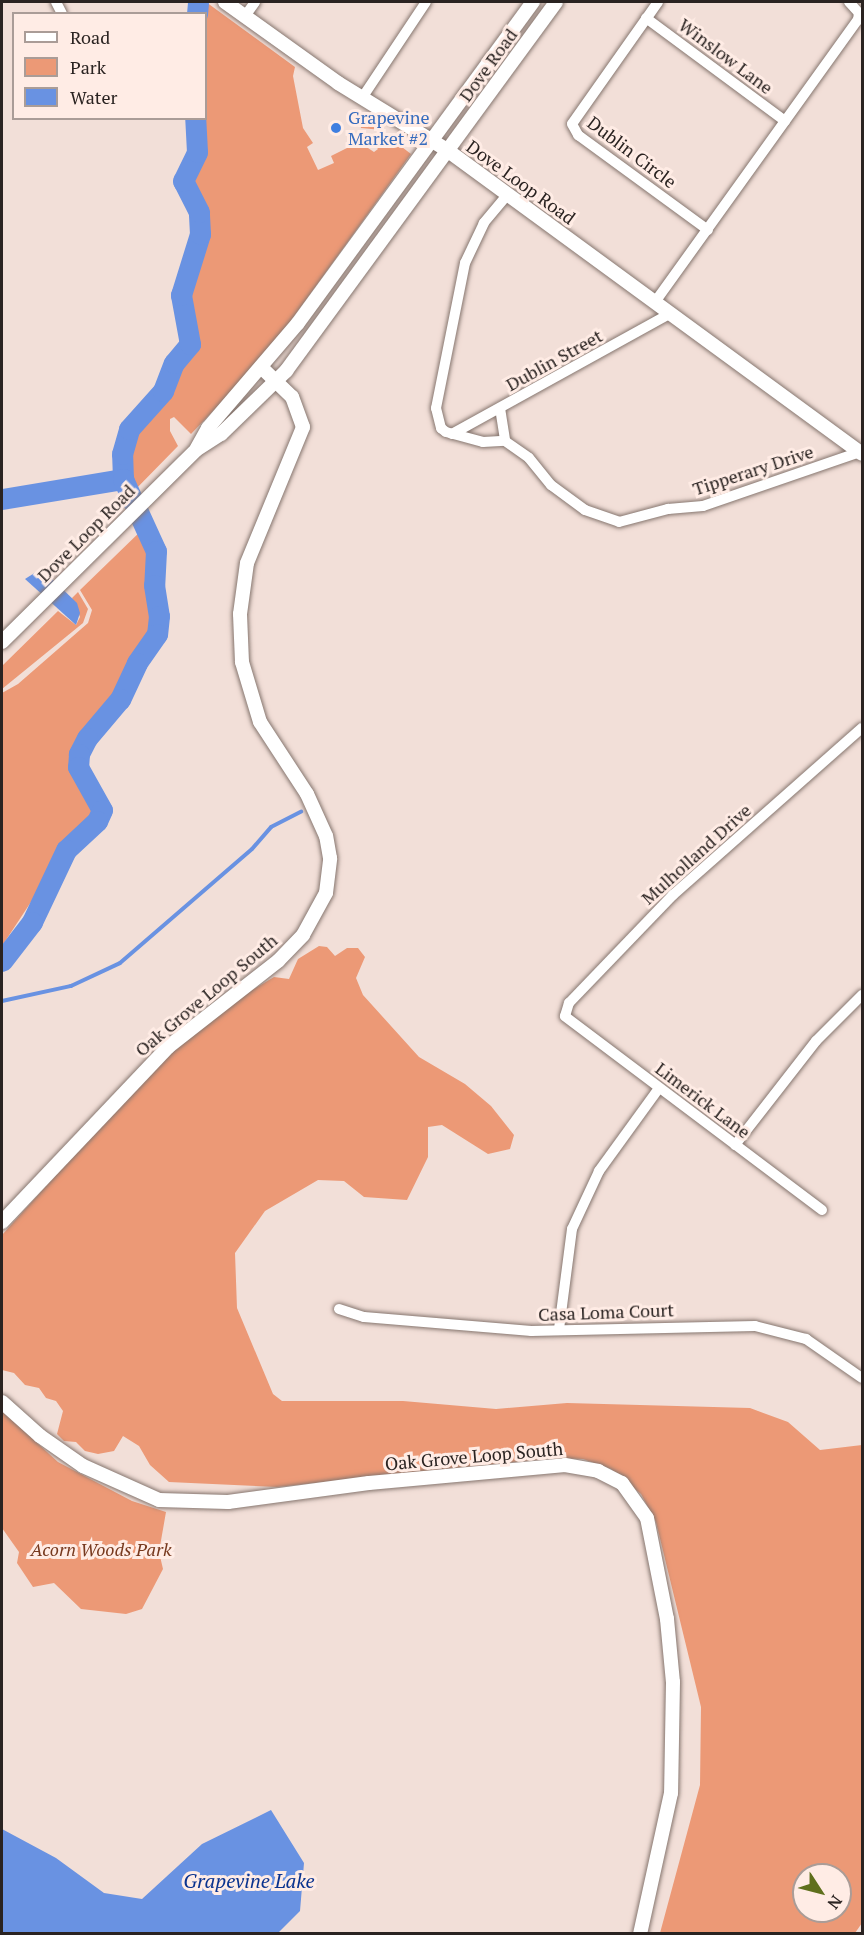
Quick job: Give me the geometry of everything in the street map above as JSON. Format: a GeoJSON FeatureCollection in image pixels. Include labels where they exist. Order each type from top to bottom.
{"type":"FeatureCollection","features":[{"type":"Feature","properties":{"kind":"street"},"geometry":{"type":"LineString","coordinates":[[225,2],[362,98],[447,150]]}},
{"type":"Feature","properties":{"kind":"street"},"geometry":{"type":"LineString","coordinates":[[244,16],[255,2]]}},
{"type":"Feature","properties":{"kind":"street"},"geometry":{"type":"LineString","coordinates":[[362,98],[426,2]]}},
{"type":"Feature","properties":{"kind":"street","name":"Dove Road"},"geometry":{"type":"LineString","coordinates":[[432,140],[533,2]]}},
{"type":"Feature","properties":{"kind":"street","name":"Dove Road"},"geometry":{"type":"LineString","coordinates":[[447,150],[556,2]]}},
{"type":"Feature","properties":{"kind":"street","name":"Dublin Circle"},"geometry":{"type":"LineString","coordinates":[[658,2],[575,116],[573,130],[708,230]]}},
{"type":"Feature","properties":{"kind":"street"},"geometry":{"type":"LineString","coordinates":[[655,302],[858,20],[859,13],[849,2]]}},
{"type":"Feature","properties":{"kind":"street","name":"Winslow Lane"},"geometry":{"type":"LineString","coordinates":[[646,18],[785,121]]}},
{"type":"Feature","properties":{"kind":"street","name":"Dove Loop Road"},"geometry":{"type":"LineString","coordinates":[[196,450],[208,428],[262,368],[432,140]]}},
{"type":"Feature","properties":{"kind":"street","name":"Dove Loop Road"},"geometry":{"type":"LineString","coordinates":[[2,642],[196,450],[220,434],[277,381],[447,150],[861,453]]}},
{"type":"Feature","properties":{"kind":"street"},"geometry":{"type":"LineString","coordinates":[[500,408],[505,441],[483,442],[452,434],[441,428],[436,408],[465,263],[484,223],[508,194]]}},
{"type":"Feature","properties":{"kind":"street","name":"Dublin Street"},"geometry":{"type":"LineString","coordinates":[[452,434],[671,314]]}},
{"type":"Feature","properties":{"kind":"street","name":"Oak Grove Loop South"},"geometry":{"type":"LineString","coordinates":[[2,1222],[168,1047],[278,961],[303,935],[326,893],[330,858],[327,836],[308,794],[251,702],[240,642],[247,563],[303,427],[299,407],[277,381],[262,368]]}},
{"type":"Feature","properties":{"kind":"street","name":"Tipperary Drive"},"geometry":{"type":"LineString","coordinates":[[505,441],[524,453],[551,485],[585,510],[619,522],[668,509],[703,506],[861,453]]}},
{"type":"Feature","properties":{"kind":"street","name":"Mulholland Drive"},"geometry":{"type":"LineString","coordinates":[[565,1016],[569,1003],[673,895],[862,728]]}},
{"type":"Feature","properties":{"kind":"street"},"geometry":{"type":"LineString","coordinates":[[735,1145],[816,1041],[862,995]]}},
{"type":"Feature","properties":{"kind":"street","name":"Limerick Lane"},"geometry":{"type":"LineString","coordinates":[[565,1016],[822,1210]]}},
{"type":"Feature","properties":{"kind":"street"},"geometry":{"type":"LineString","coordinates":[[559,1329],[572,1229],[600,1171],[658,1088]]}},
{"type":"Feature","properties":{"kind":"street","name":"Casa Loma Court"},"geometry":{"type":"LineString","coordinates":[[339,1309],[364,1317],[451,1327],[559,1329],[755,1326],[806,1339],[862,1378]]}},
{"type":"Feature","properties":{"kind":"street","name":"Oak Grove Loop South"},"geometry":{"type":"LineString","coordinates":[[2,1401],[40,1436],[83,1466],[159,1500],[228,1502],[369,1483],[565,1465],[598,1471],[621,1483],[646,1518],[667,1619],[674,1682],[671,1793],[640,1934]]}},
{"type":"Feature","properties":{"kind":"green space"},"geometry":{"type":"Polygon","coordinates":[[[198,2],[206,2],[295,67],[293,76],[303,128],[313,143],[307,147],[318,170],[334,163],[331,156],[359,142],[374,152],[378,149],[374,144],[385,134],[411,154],[277,340],[233,390],[191,434],[174,417],[170,419],[170,431],[178,446],[131,494],[123,479],[125,441],[129,429],[163,391],[174,363],[190,344],[181,295],[200,234],[199,212],[183,181],[197,152],[195,120],[207,120],[207,12],[197,12],[198,2]]]}},
{"type":"Feature","properties":{"kind":"green space"},"geometry":{"type":"Polygon","coordinates":[[[365,114],[381,125],[382,130],[361,128],[359,118],[365,114]]]}},
{"type":"Feature","properties":{"kind":"green space"},"geometry":{"type":"Polygon","coordinates":[[[145,527],[154,564],[149,587],[154,609],[151,633],[133,657],[113,700],[84,730],[70,762],[94,810],[92,818],[69,835],[56,852],[50,873],[2,946],[2,693],[18,684],[88,623],[92,610],[80,590],[145,527]]]}},
{"type":"Feature","properties":{"kind":"green space"},"geometry":{"type":"Polygon","coordinates":[[[78,592],[88,609],[83,623],[2,689],[2,666],[58,611],[76,625],[80,617],[72,598],[78,592]]]}},
{"type":"Feature","properties":{"kind":"green space"},"geometry":{"type":"Polygon","coordinates":[[[319,946],[327,947],[335,956],[347,948],[358,948],[365,957],[356,978],[363,995],[419,1057],[465,1084],[491,1106],[514,1135],[510,1149],[488,1154],[442,1125],[428,1127],[428,1157],[407,1200],[364,1197],[344,1181],[318,1180],[265,1211],[235,1253],[237,1308],[273,1394],[282,1401],[403,1401],[496,1409],[567,1403],[750,1408],[788,1422],[820,1450],[862,1445],[862,1923],[855,1933],[660,1933],[700,1785],[701,1707],[656,1522],[641,1494],[611,1469],[583,1459],[551,1458],[277,1487],[169,1482],[150,1465],[139,1446],[123,1436],[114,1451],[98,1454],[85,1451],[76,1442],[64,1441],[57,1434],[63,1411],[56,1401],[46,1398],[39,1388],[25,1385],[14,1373],[2,1370],[2,1235],[113,1112],[171,1054],[239,998],[274,977],[289,979],[298,959],[319,946]]]}},
{"type":"Feature","properties":{"kind":"green space","name":"Acorn Woods Park"},"geometry":{"type":"Polygon","coordinates":[[[2,1411],[58,1462],[132,1501],[166,1512],[159,1552],[163,1569],[142,1609],[126,1614],[81,1609],[54,1583],[33,1587],[17,1563],[19,1552],[2,1528],[2,1411]]]}},
{"type":"Feature","properties":{"kind":"water"},"geometry":{"type":"Polygon","coordinates":[[[36,572],[49,576],[77,603],[80,613],[76,625],[25,579],[36,572]]]}},
{"type":"Feature","properties":{"kind":"water","name":"Grapevine Lake"},"geometry":{"type":"Polygon","coordinates":[[[271,1810],[304,1863],[300,1911],[278,1933],[2,1933],[2,1829],[56,1858],[104,1893],[142,1899],[202,1844],[271,1810]]]}},
{"type":"Feature","properties":{"kind":"waterway"},"geometry":{"type":"LineString","coordinates":[[197,12],[198,3]]}},
{"type":"Feature","properties":{"kind":"waterway"},"geometry":{"type":"LineString","coordinates":[[123,479],[122,454],[129,429],[163,391],[174,363],[190,344],[181,295],[200,234],[199,212],[183,181],[197,152],[195,120]]}},
{"type":"Feature","properties":{"kind":"waterway"},"geometry":{"type":"LineString","coordinates":[[2,499],[123,479],[156,551],[154,585],[159,616],[157,634],[137,663],[120,699],[87,738],[79,754],[78,767],[102,810],[97,821],[66,850],[32,922],[2,961]]}},
{"type":"Feature","properties":{"kind":"waterway"},"geometry":{"type":"LineString","coordinates":[[2,1001],[71,986],[120,963],[252,849],[271,827],[301,812]]}},
{"type":"Feature","properties":{"kind":"place","name":"Grapevine Market #2"},"geometry":{"type":"Point","coordinates":[336,128]}}]}
